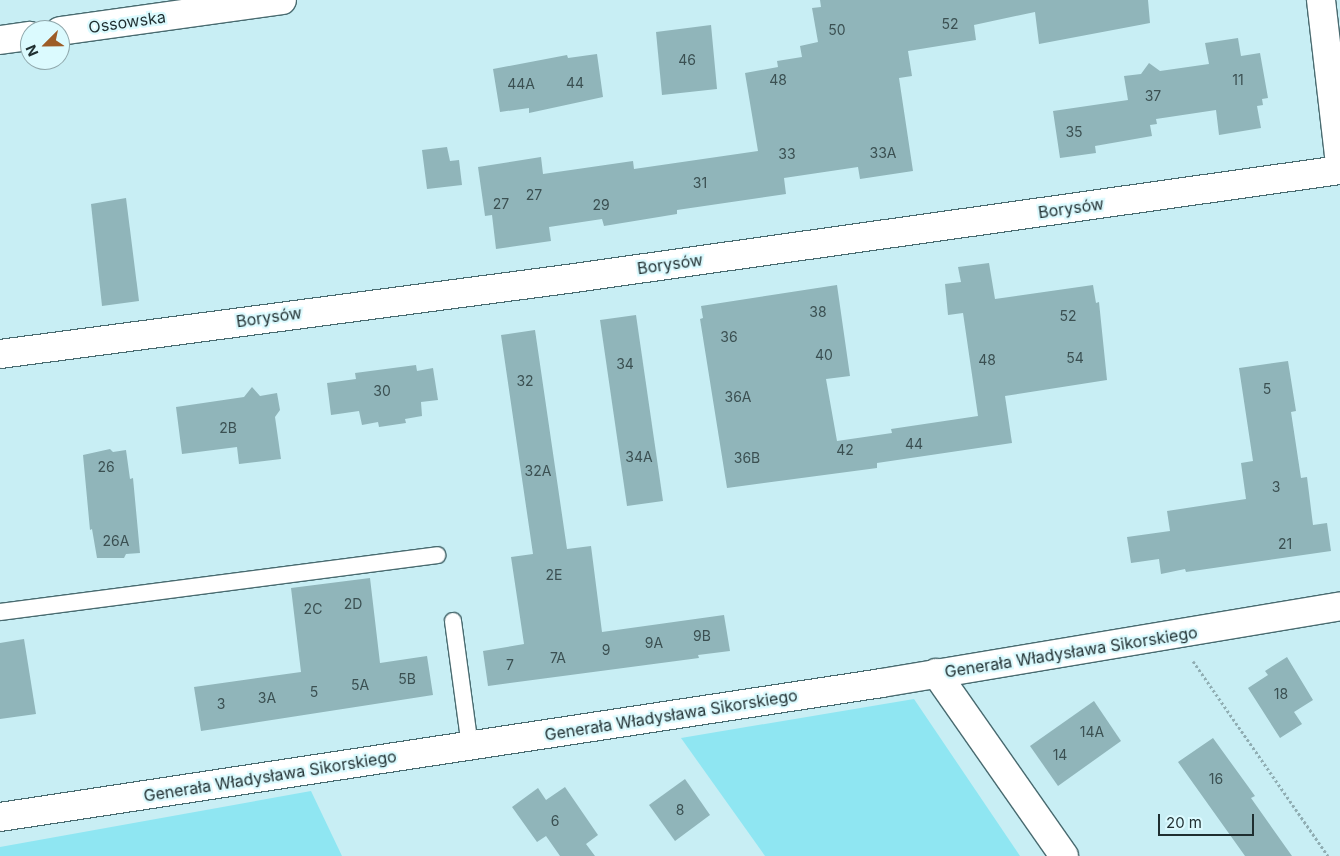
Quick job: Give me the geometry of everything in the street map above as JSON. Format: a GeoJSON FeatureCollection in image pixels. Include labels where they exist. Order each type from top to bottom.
{"type":"FeatureCollection","features":[{"type":"Feature","properties":{"kind":"street","name":"Ossowska"},"geometry":{"type":"LineString","coordinates":[[70,30],[282,0]]}},
{"type":"Feature","properties":{"kind":"street"},"geometry":{"type":"LineString","coordinates":[[1321,0],[1340,164]]}},
{"type":"Feature","properties":{"kind":"street"},"geometry":{"type":"LineString","coordinates":[[0,40],[20,37]]}},
{"type":"Feature","properties":{"kind":"street","name":"Borysów"},"geometry":{"type":"LineString","coordinates":[[0,354],[560,280],[1340,170]]}},
{"type":"Feature","properties":{"kind":"street","name":"Generała Władysława Sikorskiego"},"geometry":{"type":"LineString","coordinates":[[0,817],[936,674],[1175,636],[1340,606]]}},
{"type":"Feature","properties":{"kind":"street"},"geometry":{"type":"LineString","coordinates":[[936,674],[1064,856]]}},
{"type":"Feature","properties":{"kind":"lane"},"geometry":{"type":"LineString","coordinates":[[0,612],[437,555]]}},
{"type":"Feature","properties":{"kind":"lane"},"geometry":{"type":"LineString","coordinates":[[453,621],[470,746]]}},
{"type":"Feature","properties":{"kind":"path"},"geometry":{"type":"LineString","coordinates":[[1175,636],[1328,856]]}},
{"type":"Feature","properties":{"kind":"shaded area"},"geometry":{"type":"Polygon","coordinates":[[[914,699],[1020,856],[765,856],[681,738],[914,699]]]}},
{"type":"Feature","properties":{"kind":"shaded area"},"geometry":{"type":"Polygon","coordinates":[[[311,791],[342,856],[0,856],[0,847],[311,791]]]}},
{"type":"Feature","properties":{"kind":"building"},"geometry":{"type":"Polygon","coordinates":[[[820,0],[1148,0],[1150,23],[1039,44],[1035,12],[974,25],[976,40],[908,51],[912,76],[899,78],[913,171],[860,179],[858,167],[784,178],[786,194],[677,210],[677,214],[604,226],[602,219],[549,227],[551,241],[496,249],[492,215],[485,216],[478,167],[541,157],[543,174],[633,161],[634,169],[758,151],[745,73],[778,67],[777,61],[802,57],[800,46],[818,42],[812,8],[821,7],[820,0]]]}},
{"type":"Feature","properties":{"kind":"building"},"geometry":{"type":"Polygon","coordinates":[[[711,25],[717,89],[662,95],[656,32],[711,25]]]}},
{"type":"Feature","properties":{"kind":"building"},"geometry":{"type":"Polygon","coordinates":[[[1238,38],[1241,56],[1260,53],[1268,98],[1262,99],[1263,105],[1257,106],[1261,128],[1219,135],[1216,110],[1156,119],[1157,124],[1150,125],[1152,136],[1095,146],[1096,153],[1060,158],[1053,111],[1128,100],[1124,76],[1141,74],[1149,63],[1160,71],[1209,64],[1205,43],[1238,38]]]}},
{"type":"Feature","properties":{"kind":"building"},"geometry":{"type":"Polygon","coordinates":[[[597,54],[603,97],[529,113],[529,108],[500,112],[493,69],[567,55],[568,58],[597,54]]]}},
{"type":"Feature","properties":{"kind":"building"},"geometry":{"type":"Polygon","coordinates":[[[447,147],[450,161],[459,160],[462,185],[427,189],[422,150],[447,147]]]}},
{"type":"Feature","properties":{"kind":"building"},"geometry":{"type":"Polygon","coordinates":[[[126,198],[139,301],[102,306],[91,204],[126,198]]]}},
{"type":"Feature","properties":{"kind":"building"},"geometry":{"type":"Polygon","coordinates":[[[989,263],[995,299],[1093,285],[1096,303],[1099,302],[1107,380],[1005,396],[1012,443],[877,463],[877,468],[727,488],[700,319],[703,318],[701,306],[837,285],[850,376],[826,379],[837,441],[892,433],[891,429],[978,416],[963,313],[948,315],[945,284],[961,282],[958,267],[989,263]]]}},
{"type":"Feature","properties":{"kind":"building"},"geometry":{"type":"Polygon","coordinates":[[[636,315],[663,501],[627,506],[600,320],[636,315]]]}},
{"type":"Feature","properties":{"kind":"building"},"geometry":{"type":"Polygon","coordinates":[[[535,330],[567,549],[591,546],[602,632],[724,615],[730,651],[698,655],[699,658],[488,686],[483,651],[524,644],[511,557],[533,554],[501,335],[535,330]]]}},
{"type":"Feature","properties":{"kind":"building"},"geometry":{"type":"Polygon","coordinates":[[[1288,361],[1296,411],[1291,412],[1301,478],[1307,477],[1313,525],[1327,523],[1331,551],[1186,572],[1185,569],[1161,574],[1159,559],[1131,563],[1127,537],[1170,531],[1167,511],[1246,499],[1241,463],[1253,461],[1239,368],[1288,361]]]}},
{"type":"Feature","properties":{"kind":"building"},"geometry":{"type":"Polygon","coordinates":[[[416,365],[417,371],[433,368],[438,400],[421,402],[422,416],[405,419],[406,423],[379,427],[378,422],[362,425],[359,411],[331,415],[327,383],[356,379],[355,373],[416,365]]]}},
{"type":"Feature","properties":{"kind":"building"},"geometry":{"type":"Polygon","coordinates":[[[252,387],[260,396],[277,393],[280,410],[275,417],[281,459],[239,464],[237,447],[182,454],[176,407],[244,397],[252,387]]]}},
{"type":"Feature","properties":{"kind":"building"},"geometry":{"type":"Polygon","coordinates":[[[110,449],[113,452],[126,450],[130,479],[133,478],[140,553],[126,554],[124,558],[97,558],[92,529],[90,530],[83,455],[110,449]]]}},
{"type":"Feature","properties":{"kind":"building"},"geometry":{"type":"Polygon","coordinates":[[[370,578],[380,663],[427,656],[433,695],[201,731],[194,687],[301,672],[291,588],[370,578]]]}},
{"type":"Feature","properties":{"kind":"building"},"geometry":{"type":"Polygon","coordinates":[[[24,639],[36,714],[0,719],[0,643],[24,639]]]}},
{"type":"Feature","properties":{"kind":"building"},"geometry":{"type":"Polygon","coordinates":[[[1287,657],[1313,700],[1294,712],[1302,724],[1280,738],[1248,688],[1268,675],[1265,671],[1287,657]]]}},
{"type":"Feature","properties":{"kind":"building"},"geometry":{"type":"Polygon","coordinates":[[[1094,701],[1121,741],[1058,786],[1030,746],[1094,701]]]}},
{"type":"Feature","properties":{"kind":"building"},"geometry":{"type":"Polygon","coordinates":[[[1213,738],[1255,796],[1251,798],[1292,856],[1245,856],[1178,762],[1213,738]]]}},
{"type":"Feature","properties":{"kind":"building"},"geometry":{"type":"Polygon","coordinates":[[[685,779],[710,815],[675,841],[649,805],[685,779]]]}},
{"type":"Feature","properties":{"kind":"building"},"geometry":{"type":"Polygon","coordinates":[[[565,787],[598,835],[586,844],[595,856],[560,856],[546,836],[537,842],[512,807],[538,788],[546,800],[565,787]]]}}]}
